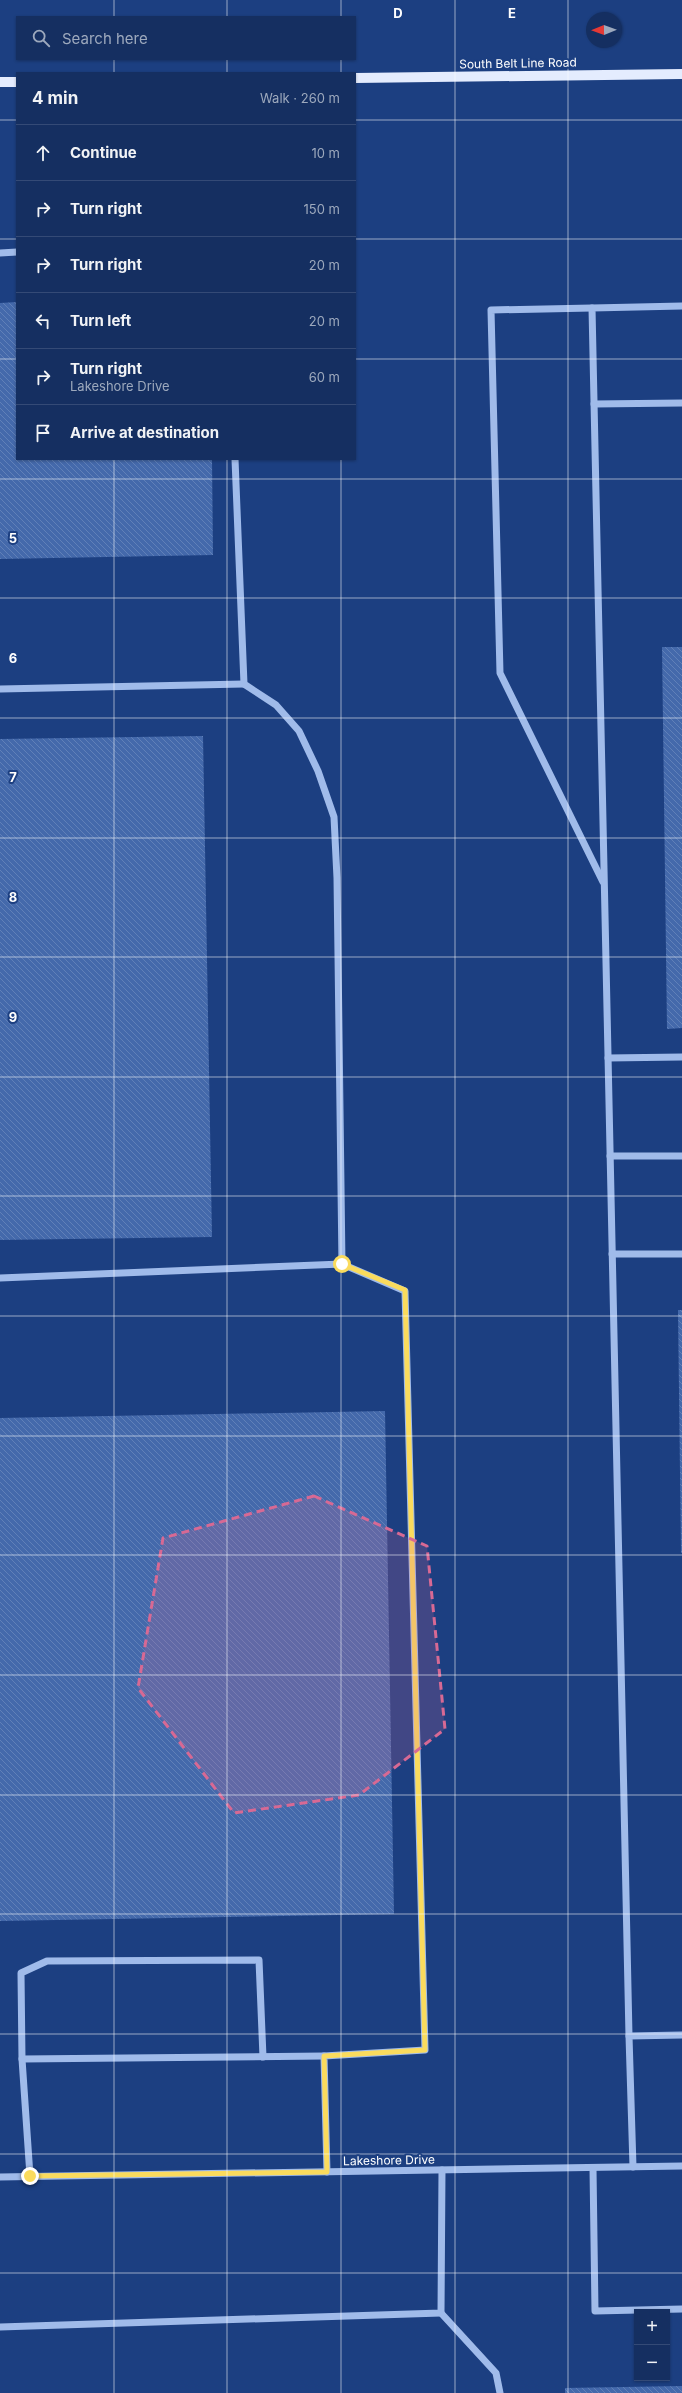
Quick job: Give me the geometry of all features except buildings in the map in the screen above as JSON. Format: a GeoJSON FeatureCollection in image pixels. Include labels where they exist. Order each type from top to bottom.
{"type":"FeatureCollection","features":[{"type":"Feature","properties":{"kind":"main road","name":"South Belt Line Road"},"geometry":{"type":"LineString","coordinates":[[356,78],[682,74]]}},
{"type":"Feature","properties":{"kind":"main road"},"geometry":{"type":"LineString","coordinates":[[0,82],[16,82]]}},
{"type":"Feature","properties":{"kind":"street"},"geometry":{"type":"LineString","coordinates":[[0,253],[16,252]]}},
{"type":"Feature","properties":{"kind":"street"},"geometry":{"type":"LineString","coordinates":[[604,884],[500,673],[491,310],[682,306]]}},
{"type":"Feature","properties":{"kind":"street"},"geometry":{"type":"LineString","coordinates":[[592,308],[633,2167]]}},
{"type":"Feature","properties":{"kind":"street"},"geometry":{"type":"LineString","coordinates":[[594,404],[682,403]]}},
{"type":"Feature","properties":{"kind":"street"},"geometry":{"type":"LineString","coordinates":[[235,460],[244,684]]}},
{"type":"Feature","properties":{"kind":"street"},"geometry":{"type":"LineString","coordinates":[[0,689],[244,684],[276,705],[299,731],[318,771],[334,817],[337,878],[342,1264]]}},
{"type":"Feature","properties":{"kind":"street"},"geometry":{"type":"LineString","coordinates":[[608,1058],[682,1057]]}},
{"type":"Feature","properties":{"kind":"street"},"geometry":{"type":"LineString","coordinates":[[610,1156],[682,1156]]}},
{"type":"Feature","properties":{"kind":"street"},"geometry":{"type":"LineString","coordinates":[[612,1254],[682,1254]]}},
{"type":"Feature","properties":{"kind":"street"},"geometry":{"type":"LineString","coordinates":[[0,1278],[342,1264],[405,1290],[425,2050],[324,2056],[22,2059]]}},
{"type":"Feature","properties":{"kind":"street"},"geometry":{"type":"LineString","coordinates":[[30,2176],[22,2059],[20,1973],[47,1961],[259,1960],[262,2057]]}},
{"type":"Feature","properties":{"kind":"street"},"geometry":{"type":"LineString","coordinates":[[629,2036],[682,2035]]}},
{"type":"Feature","properties":{"kind":"street"},"geometry":{"type":"LineString","coordinates":[[324,2056],[327,2172]]}},
{"type":"Feature","properties":{"kind":"street","name":"Lakeshore Drive"},"geometry":{"type":"LineString","coordinates":[[0,2176],[682,2166]]}},
{"type":"Feature","properties":{"kind":"street"},"geometry":{"type":"LineString","coordinates":[[593,2168],[595,2311],[682,2309]]}},
{"type":"Feature","properties":{"kind":"street"},"geometry":{"type":"LineString","coordinates":[[442,2170],[441,2314],[496,2373],[500,2393]]}},
{"type":"Feature","properties":{"kind":"street"},"geometry":{"type":"LineString","coordinates":[[0,2326],[441,2314]]}},
{"type":"Feature","properties":{"kind":"highlighted area"},"geometry":{"type":"Polygon","coordinates":[[[314,1496],[427,1546],[445,1729],[359,1795],[234,1813],[138,1688],[163,1538],[314,1496]]]}},
{"type":"Feature","properties":{"kind":"route"},"geometry":{"type":"LineString","coordinates":[[30,2176],[327,2172],[324,2056],[425,2050],[405,1290],[342,1264]]}}]}
